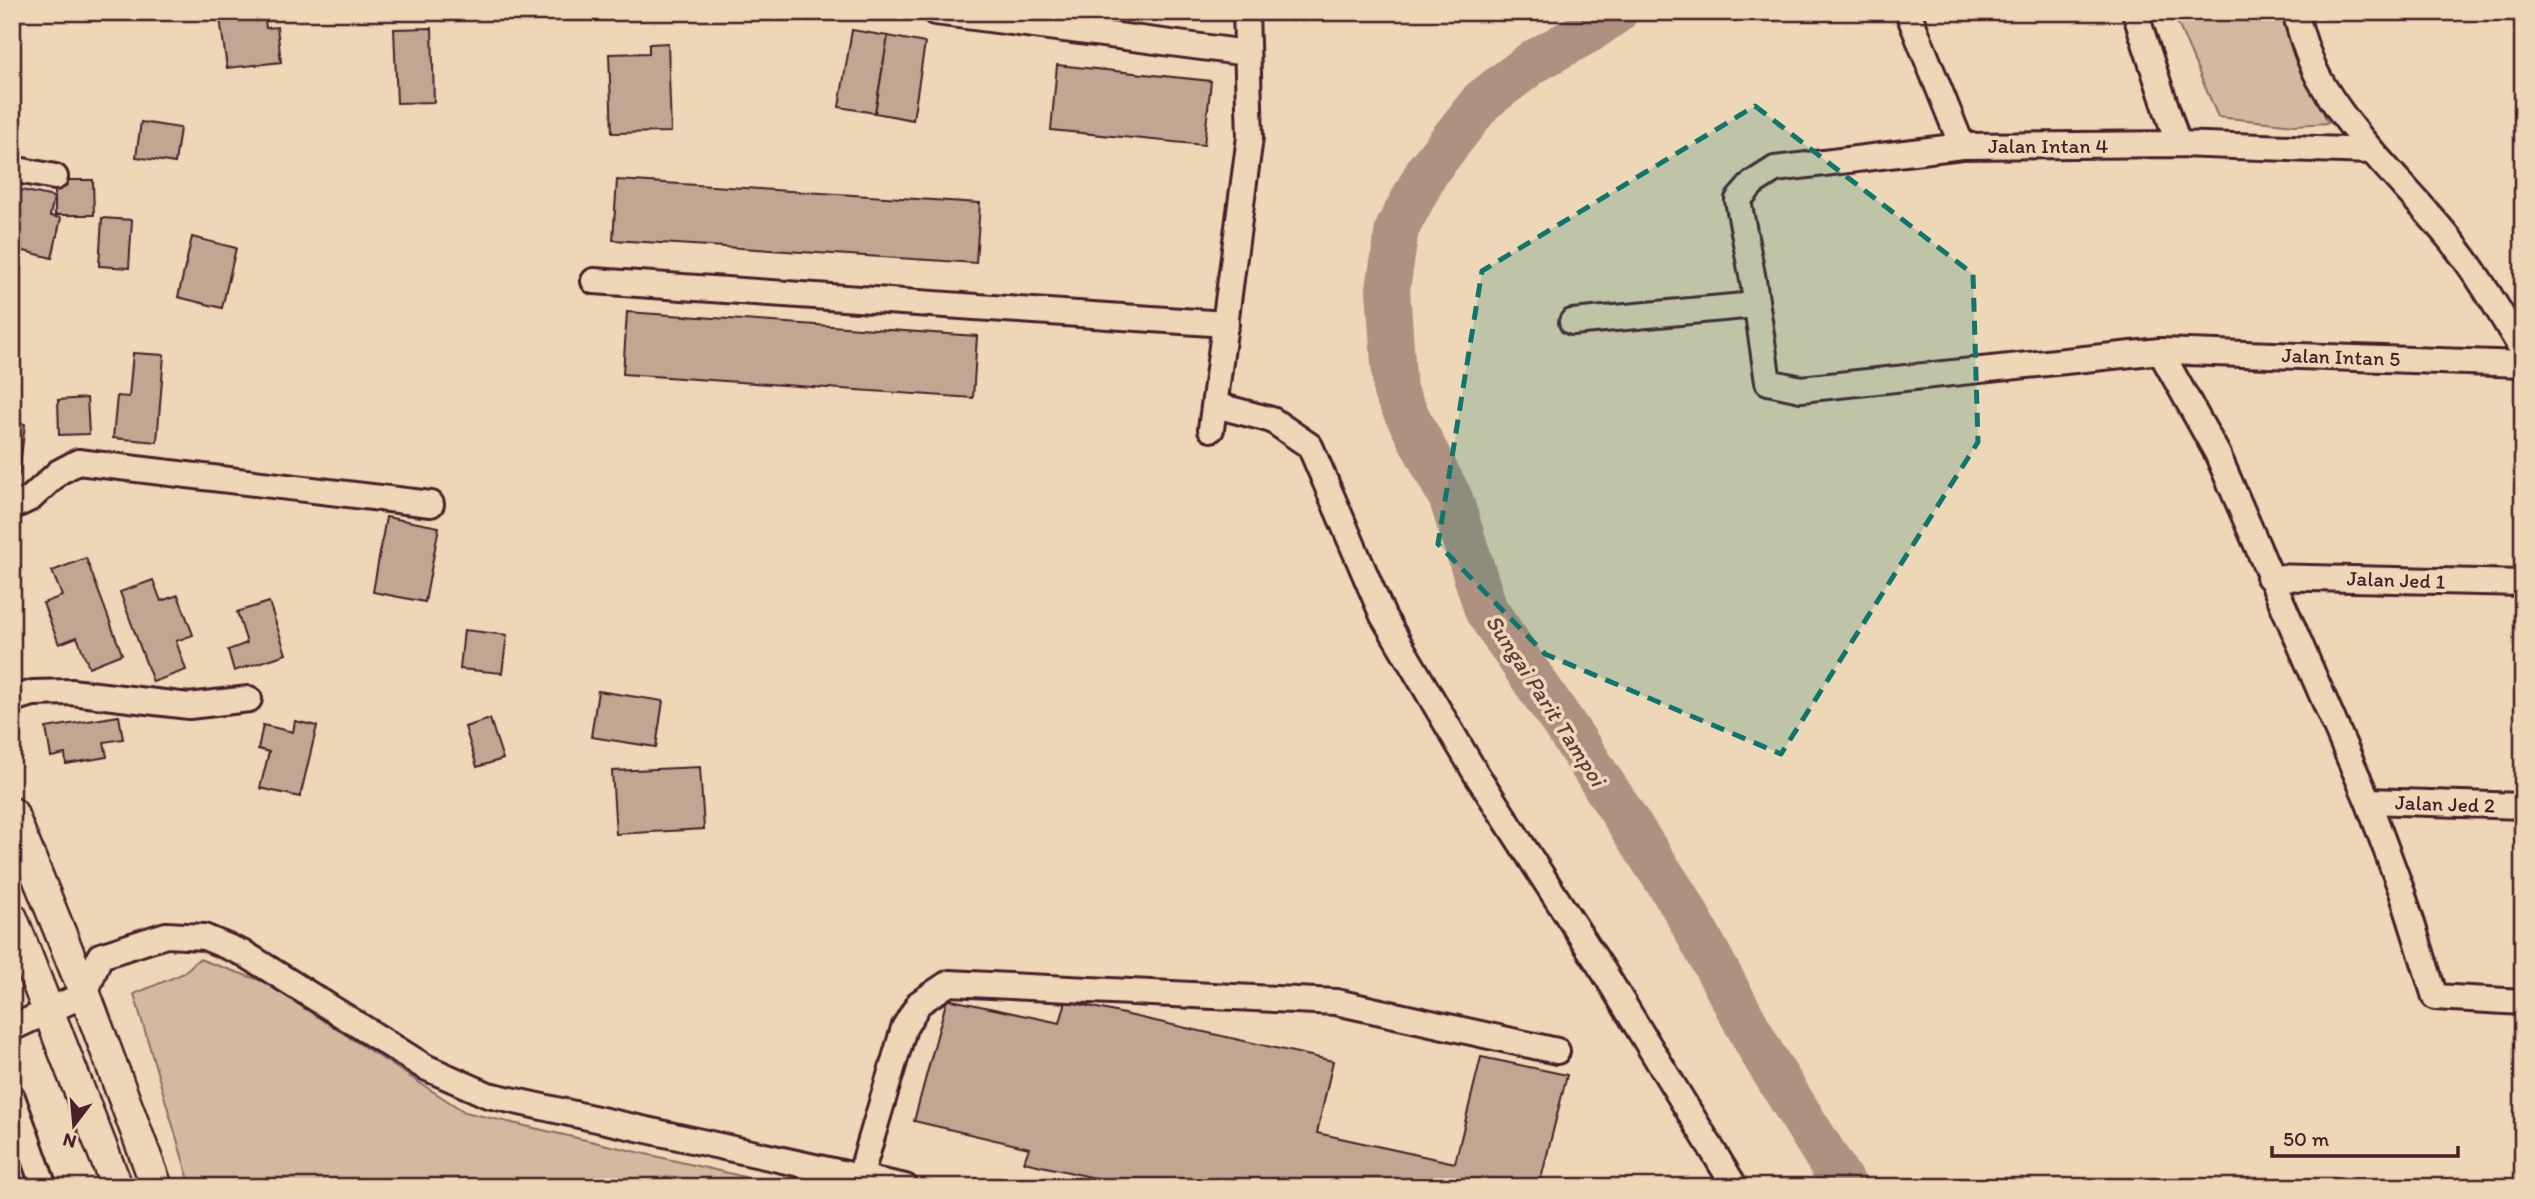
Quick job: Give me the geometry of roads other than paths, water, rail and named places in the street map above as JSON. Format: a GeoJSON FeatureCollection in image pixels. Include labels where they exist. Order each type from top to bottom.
{"type":"FeatureCollection","features":[{"type":"Feature","properties":{"kind":"main road"},"geometry":{"type":"LineString","coordinates":[[12,813],[85,994],[157,1187]]}},
{"type":"Feature","properties":{"kind":"main road"},"geometry":{"type":"LineString","coordinates":[[12,918],[117,1187]]}},
{"type":"Feature","properties":{"kind":"street"},"geometry":{"type":"LineString","coordinates":[[935,12],[1247,53]]}},
{"type":"Feature","properties":{"kind":"street"},"geometry":{"type":"LineString","coordinates":[[1246,12],[1250,137],[1213,417],[1272,421],[1310,446],[1383,616],[1475,772],[1604,972],[1735,1187]]}},
{"type":"Feature","properties":{"kind":"street"},"geometry":{"type":"LineString","coordinates":[[1908,12],[1962,146]]}},
{"type":"Feature","properties":{"kind":"street"},"geometry":{"type":"LineString","coordinates":[[2135,12],[2178,144]]}},
{"type":"Feature","properties":{"kind":"street"},"geometry":{"type":"LineString","coordinates":[[2295,12],[2302,37],[2323,86],[2371,151],[2458,250],[2523,351]]}},
{"type":"Feature","properties":{"kind":"street","name":"Jalan Intan 4"},"geometry":{"type":"LineString","coordinates":[[1755,305],[1738,200],[1753,183],[1775,169],[1962,146],[2178,144],[2371,151]]}},
{"type":"Feature","properties":{"kind":"street"},"geometry":{"type":"LineString","coordinates":[[12,169],[55,177]]}},
{"type":"Feature","properties":{"kind":"street"},"geometry":{"type":"LineString","coordinates":[[594,281],[1226,324]]}},
{"type":"Feature","properties":{"kind":"street"},"geometry":{"type":"LineString","coordinates":[[1572,322],[1755,305]]}},
{"type":"Feature","properties":{"kind":"street","name":"Jalan Intan 5"},"geometry":{"type":"LineString","coordinates":[[1755,305],[1768,382],[1801,389],[2160,351],[2523,364]]}},
{"type":"Feature","properties":{"kind":"street"},"geometry":{"type":"LineString","coordinates":[[2160,351],[2217,453],[2368,802],[2402,892],[2435,997],[2523,1002]]}},
{"type":"Feature","properties":{"kind":"street"},"geometry":{"type":"LineString","coordinates":[[12,507],[31,498],[59,472],[78,463],[432,504]]}},
{"type":"Feature","properties":{"kind":"street","name":"Jalan Jed 1"},"geometry":{"type":"LineString","coordinates":[[2269,576],[2523,583]]}},
{"type":"Feature","properties":{"kind":"street"},"geometry":{"type":"LineString","coordinates":[[12,699],[33,693],[71,692],[189,706],[249,699]]}},
{"type":"Feature","properties":{"kind":"street","name":"Jalan Jed 2"},"geometry":{"type":"LineString","coordinates":[[2368,802],[2523,806]]}},
{"type":"Feature","properties":{"kind":"street"},"geometry":{"type":"LineString","coordinates":[[12,1028],[85,994],[100,956],[166,935],[204,937],[245,954],[425,1068],[488,1094],[905,1187]]}},
{"type":"Feature","properties":{"kind":"street"},"geometry":{"type":"LineString","coordinates":[[860,1177],[904,1028],[919,1003],[949,983],[1336,1002],[1558,1051]]}},
{"type":"Feature","properties":{"kind":"street"},"geometry":{"type":"LineString","coordinates":[[12,1097],[44,1187]]}},
{"type":"Feature","properties":{"kind":"waterway","name":"Sungai Parit Tampoi"},"geometry":{"type":"LineString","coordinates":[[1616,12],[1589,31],[1533,62],[1482,101],[1428,170],[1397,229],[1388,289],[1395,392],[1451,499],[1486,610],[1682,905],[1762,1053],[1845,1187]]}}]}
